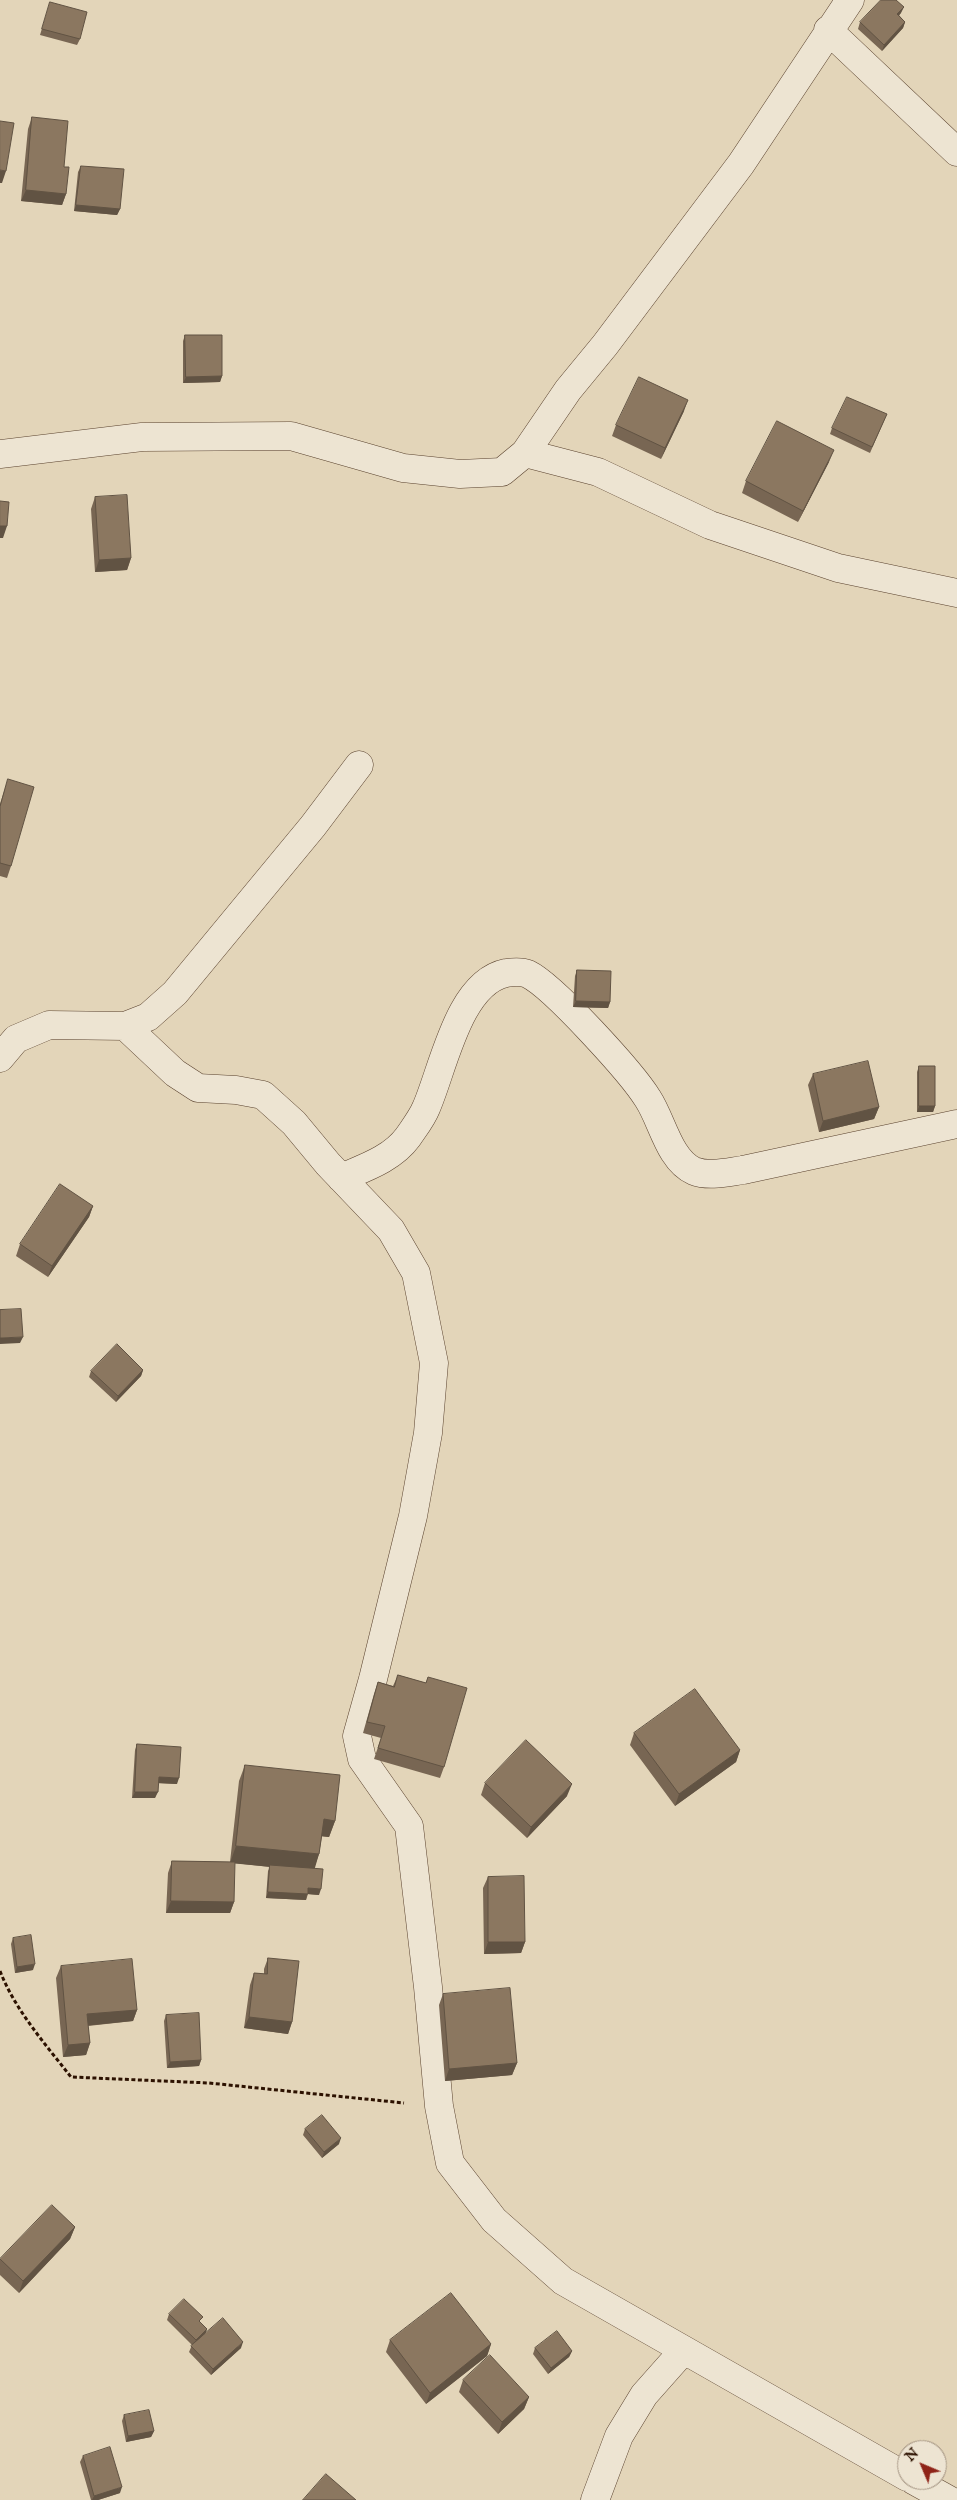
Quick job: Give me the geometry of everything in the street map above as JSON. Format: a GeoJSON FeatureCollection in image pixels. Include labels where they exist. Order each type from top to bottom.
{"type":"FeatureCollection","features":[{"type":"Feature","properties":{"kind":"street"},"geometry":{"type":"LineString","coordinates":[[0,454],[142,438],[292,436],[403,468],[460,474],[502,472],[525,453],[568,390],[605,345],[741,164],[828,30],[850,0]]}},
{"type":"Feature","properties":{"kind":"street"},"geometry":{"type":"LineString","coordinates":[[828,30],[957,152]]}},
{"type":"Feature","properties":{"kind":"street"},"geometry":{"type":"LineString","coordinates":[[525,453],[598,472],[710,525],[838,568],[957,593]]}},
{"type":"Feature","properties":{"kind":"street"},"geometry":{"type":"LineString","coordinates":[[0,1058],[16,1039],[50,1025],[125,1026],[148,1017],[176,993],[313,826],[359,765]]}},
{"type":"Feature","properties":{"kind":"street"},"geometry":{"type":"LineString","coordinates":[[341,1178],[384,1158],[406,1139],[426,1110],[461,1017],[470,1001],[480,988],[490,980],[502,974],[514,972],[526,973],[540,981],[600,1042],[644,1093],[660,1119],[678,1157],[694,1171],[711,1174],[743,1170],[957,1124]]}},
{"type":"Feature","properties":{"kind":"street"},"geometry":{"type":"LineString","coordinates":[[125,1026],[175,1073],[198,1088],[236,1090],[262,1095],[294,1123],[341,1178],[391,1230],[416,1273],[434,1362],[428,1433],[413,1516],[373,1680],[357,1736],[362,1759],[408,1826],[428,1987],[439,2106],[450,2163],[494,2220],[563,2282],[897,2470]]}},
{"type":"Feature","properties":{"kind":"street"},"geometry":{"type":"LineString","coordinates":[[595,2500],[619,2436],[644,2395],[683,2351]]}},
{"type":"Feature","properties":{"kind":"street"},"geometry":{"type":"LineString","coordinates":[[931,2490],[949,2500]]}},
{"type":"Feature","properties":{"kind":"path"},"geometry":{"type":"LineString","coordinates":[[0,1972],[5,1985],[44,2042],[71,2077],[209,2083],[439,2106]]}},
{"type":"Feature","properties":{"kind":"building"},"geometry":{"type":"Polygon","coordinates":[[[881,0],[896,0],[904,7],[897,14],[905,22],[884,45],[860,22],[881,0]]]}},
{"type":"Feature","properties":{"kind":"building"},"geometry":{"type":"Polygon","coordinates":[[[50,2],[87,12],[80,39],[42,29],[50,2]]]}},
{"type":"Feature","properties":{"kind":"building"},"geometry":{"type":"Polygon","coordinates":[[[32,117],[68,121],[64,167],[69,167],[66,194],[26,190],[32,117]]]}},
{"type":"Feature","properties":{"kind":"building"},"geometry":{"type":"Polygon","coordinates":[[[0,121],[14,123],[6,171],[0,170],[0,121]]]}},
{"type":"Feature","properties":{"kind":"building"},"geometry":{"type":"Polygon","coordinates":[[[81,166],[124,169],[120,209],[76,205],[81,166]]]}},
{"type":"Feature","properties":{"kind":"building"},"geometry":{"type":"Polygon","coordinates":[[[185,335],[222,335],[222,376],[186,377],[185,335]]]}},
{"type":"Feature","properties":{"kind":"building"},"geometry":{"type":"Polygon","coordinates":[[[639,377],[688,400],[665,448],[616,425],[639,377]]]}},
{"type":"Feature","properties":{"kind":"building"},"geometry":{"type":"Polygon","coordinates":[[[847,397],[887,414],[872,447],[832,428],[847,397]]]}},
{"type":"Feature","properties":{"kind":"building"},"geometry":{"type":"Polygon","coordinates":[[[777,421],[834,450],[803,511],[746,481],[777,421]]]}},
{"type":"Feature","properties":{"kind":"building"},"geometry":{"type":"Polygon","coordinates":[[[127,495],[131,558],[99,560],[95,497],[127,495]]]}},
{"type":"Feature","properties":{"kind":"building"},"geometry":{"type":"Polygon","coordinates":[[[0,501],[9,502],[7,526],[0,526],[0,501]]]}},
{"type":"Feature","properties":{"kind":"building"},"geometry":{"type":"Polygon","coordinates":[[[8,779],[34,787],[11,866],[0,863],[0,807],[8,779]]]}},
{"type":"Feature","properties":{"kind":"building"},"geometry":{"type":"Polygon","coordinates":[[[577,970],[611,971],[610,1002],[576,1001],[577,970]]]}},
{"type":"Feature","properties":{"kind":"building"},"geometry":{"type":"Polygon","coordinates":[[[868,1061],[879,1107],[823,1121],[813,1074],[868,1061]]]}},
{"type":"Feature","properties":{"kind":"building"},"geometry":{"type":"Polygon","coordinates":[[[919,1066],[935,1066],[935,1106],[919,1106],[919,1066]]]}},
{"type":"Feature","properties":{"kind":"building"},"geometry":{"type":"Polygon","coordinates":[[[60,1184],[93,1206],[52,1266],[20,1244],[60,1184]]]}},
{"type":"Feature","properties":{"kind":"building"},"geometry":{"type":"Polygon","coordinates":[[[21,1309],[23,1337],[0,1338],[0,1310],[21,1309]]]}},
{"type":"Feature","properties":{"kind":"building"},"geometry":{"type":"Polygon","coordinates":[[[117,1344],[143,1370],[118,1396],[91,1371],[117,1344]]]}},
{"type":"Feature","properties":{"kind":"building"},"geometry":{"type":"Polygon","coordinates":[[[398,1675],[426,1683],[428,1677],[467,1688],[444,1767],[378,1748],[385,1726],[367,1722],[378,1682],[394,1687],[398,1675]]]}},
{"type":"Feature","properties":{"kind":"building"},"geometry":{"type":"Polygon","coordinates":[[[695,1689],[740,1750],[679,1794],[634,1733],[695,1689]]]}},
{"type":"Feature","properties":{"kind":"building"},"geometry":{"type":"Polygon","coordinates":[[[526,1740],[572,1784],[531,1827],[485,1783],[526,1740]]]}},
{"type":"Feature","properties":{"kind":"building"},"geometry":{"type":"Polygon","coordinates":[[[137,1744],[181,1747],[179,1778],[159,1777],[158,1792],[135,1792],[137,1744]]]}},
{"type":"Feature","properties":{"kind":"building"},"geometry":{"type":"Polygon","coordinates":[[[245,1765],[340,1775],[335,1821],[324,1819],[319,1854],[236,1846],[245,1765]]]}},
{"type":"Feature","properties":{"kind":"building"},"geometry":{"type":"Polygon","coordinates":[[[172,1861],[235,1862],[234,1902],[171,1901],[172,1861]]]}},
{"type":"Feature","properties":{"kind":"building"},"geometry":{"type":"Polygon","coordinates":[[[270,1865],[323,1869],[321,1889],[308,1888],[308,1894],[268,1892],[270,1865]]]}},
{"type":"Feature","properties":{"kind":"building"},"geometry":{"type":"Polygon","coordinates":[[[524,1876],[525,1942],[488,1942],[488,1877],[524,1876]]]}},
{"type":"Feature","properties":{"kind":"building"},"geometry":{"type":"Polygon","coordinates":[[[31,1935],[35,1964],[17,1967],[13,1938],[31,1935]]]}},
{"type":"Feature","properties":{"kind":"building"},"geometry":{"type":"Polygon","coordinates":[[[268,1958],[299,1961],[292,2022],[249,2017],[254,1973],[267,1974],[268,1958]]]}},
{"type":"Feature","properties":{"kind":"building"},"geometry":{"type":"Polygon","coordinates":[[[132,1959],[137,2010],[87,2014],[90,2043],[68,2045],[61,1966],[132,1959]]]}},
{"type":"Feature","properties":{"kind":"building"},"geometry":{"type":"Polygon","coordinates":[[[510,1988],[517,2063],[449,2069],[443,1994],[510,1988]]]}},
{"type":"Feature","properties":{"kind":"building"},"geometry":{"type":"Polygon","coordinates":[[[199,2013],[201,2060],[170,2062],[166,2015],[199,2013]]]}},
{"type":"Feature","properties":{"kind":"building"},"geometry":{"type":"Polygon","coordinates":[[[322,2115],[341,2138],[324,2152],[305,2129],[322,2115]]]}},
{"type":"Feature","properties":{"kind":"building"},"geometry":{"type":"Polygon","coordinates":[[[52,2205],[75,2227],[23,2281],[0,2259],[52,2205]]]}},
{"type":"Feature","properties":{"kind":"building"},"geometry":{"type":"Polygon","coordinates":[[[451,2293],[491,2344],[430,2393],[390,2340],[451,2293]]]}},
{"type":"Feature","properties":{"kind":"building"},"geometry":{"type":"Polygon","coordinates":[[[184,2299],[203,2317],[199,2321],[207,2329],[196,2340],[169,2314],[184,2299]]]}},
{"type":"Feature","properties":{"kind":"building"},"geometry":{"type":"Polygon","coordinates":[[[223,2318],[243,2342],[213,2369],[191,2346],[223,2318]]]}},
{"type":"Feature","properties":{"kind":"building"},"geometry":{"type":"Polygon","coordinates":[[[557,2331],[572,2351],[551,2368],[535,2348],[557,2331]]]}},
{"type":"Feature","properties":{"kind":"building"},"geometry":{"type":"Polygon","coordinates":[[[490,2355],[529,2397],[502,2422],[463,2380],[490,2355]]]}},
{"type":"Feature","properties":{"kind":"building"},"geometry":{"type":"Polygon","coordinates":[[[149,2410],[154,2431],[128,2436],[124,2415],[149,2410]]]}},
{"type":"Feature","properties":{"kind":"building"},"geometry":{"type":"Polygon","coordinates":[[[110,2447],[122,2487],[94,2496],[83,2456],[110,2447]]]}},
{"type":"Feature","properties":{"kind":"building"},"geometry":{"type":"Polygon","coordinates":[[[326,2474],[356,2500],[303,2500],[326,2474]]]}}]}
